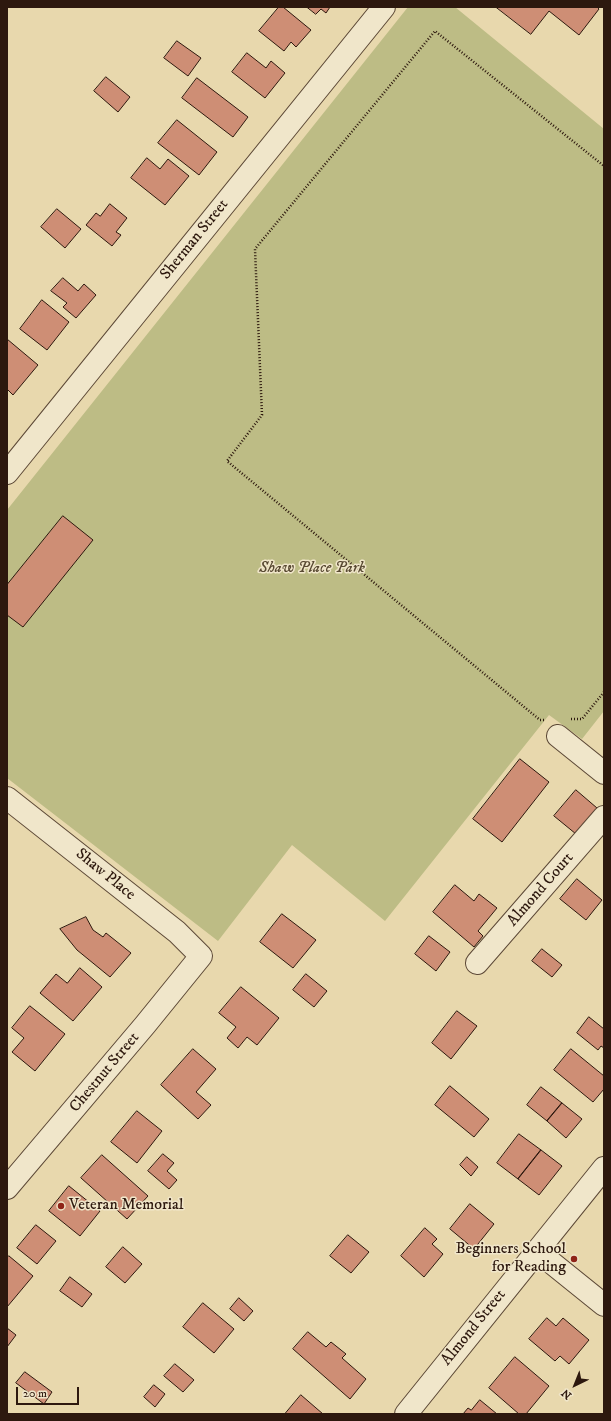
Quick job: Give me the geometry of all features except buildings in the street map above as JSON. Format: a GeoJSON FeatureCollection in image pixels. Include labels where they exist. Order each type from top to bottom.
{"type":"FeatureCollection","features":[{"type":"Feature","properties":{"kind":"street","name":"Sherman Street"},"geometry":{"type":"LineString","coordinates":[[7,473],[384,7]]}},
{"type":"Feature","properties":{"kind":"street"},"geometry":{"type":"LineString","coordinates":[[558,725],[604,774]]}},
{"type":"Feature","properties":{"kind":"street","name":"Shaw Place"},"geometry":{"type":"LineString","coordinates":[[7,798],[177,932],[201,956]]}},
{"type":"Feature","properties":{"kind":"street","name":"Almond Court"},"geometry":{"type":"LineString","coordinates":[[477,962],[604,817]]}},
{"type":"Feature","properties":{"kind":"street","name":"Chestnut Street"},"geometry":{"type":"LineString","coordinates":[[7,1188],[145,1025],[201,956]]}},
{"type":"Feature","properties":{"kind":"street","name":"Almond Street"},"geometry":{"type":"LineString","coordinates":[[406,1414],[604,1168]]}},
{"type":"Feature","properties":{"kind":"street"},"geometry":{"type":"LineString","coordinates":[[537,1251],[604,1305]]}},
{"type":"Feature","properties":{"kind":"path"},"geometry":{"type":"LineString","coordinates":[[604,166],[435,31],[255,249],[262,415],[227,461],[540,720],[558,725],[582,719],[604,692]]}},
{"type":"Feature","properties":{"kind":"green space","name":"Shaw Place Park"},"geometry":{"type":"Polygon","coordinates":[[[408,7],[455,7],[604,129],[604,711],[582,739],[549,715],[385,921],[292,845],[218,941],[7,778],[7,510],[408,7]]]}},
{"type":"Feature","properties":{"kind":"place","name":"Veteran Memorial"},"geometry":{"type":"Point","coordinates":[61,1206]}},
{"type":"Feature","properties":{"kind":"place","name":"Beginners School for Reading"},"geometry":{"type":"Point","coordinates":[574,1259]}}]}
